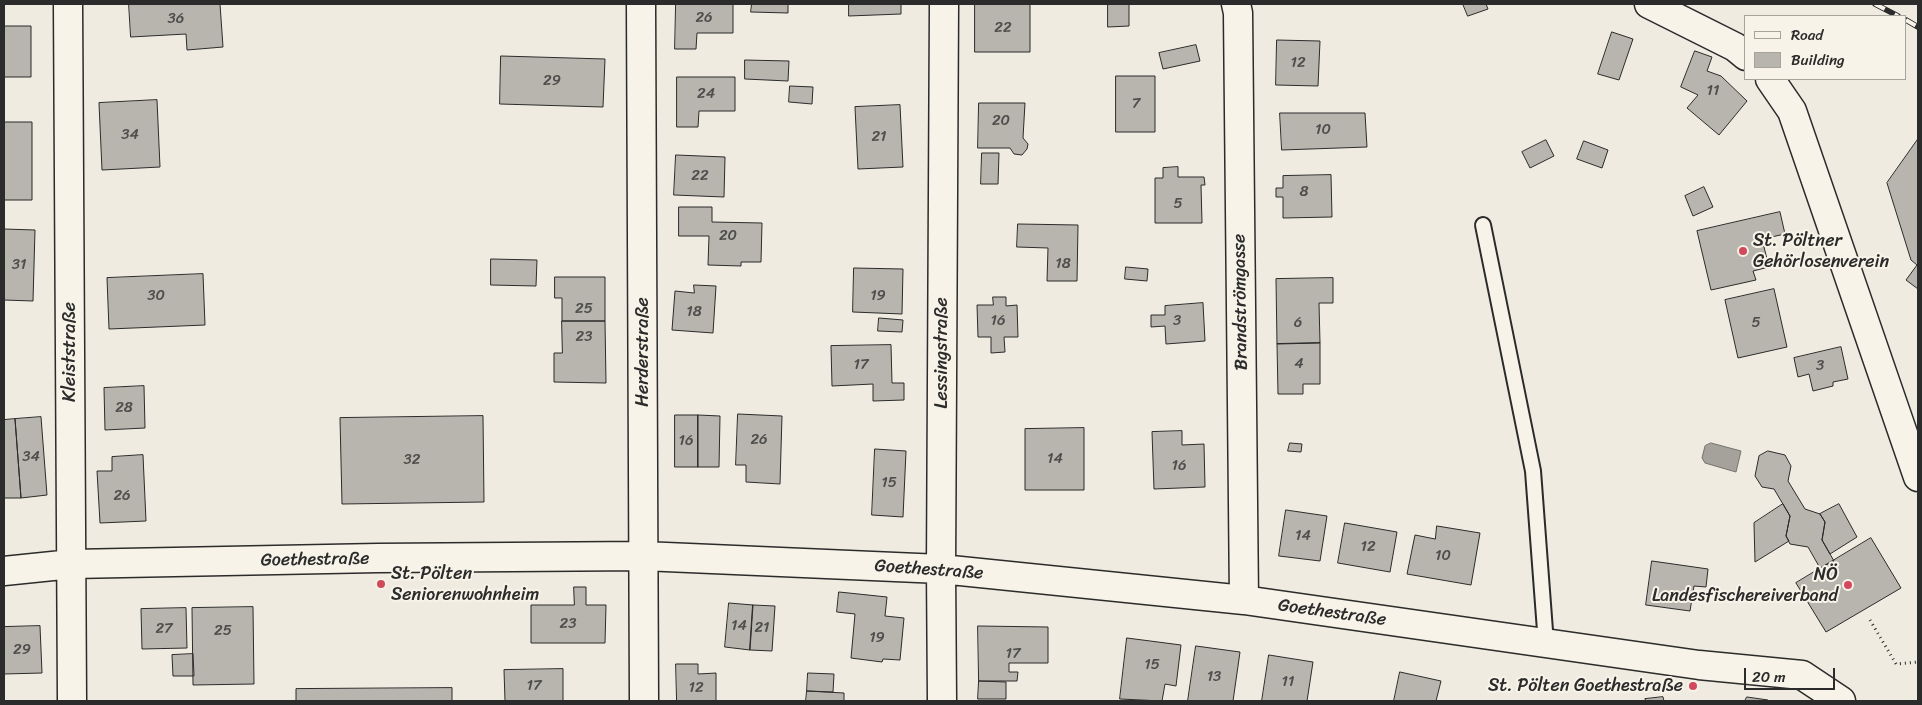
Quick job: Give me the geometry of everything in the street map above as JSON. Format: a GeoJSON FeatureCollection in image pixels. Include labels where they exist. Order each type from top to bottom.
{"type":"FeatureCollection","features":[{"type":"Feature","properties":{"kind":"street","name":"Kleiststraße"},"geometry":{"type":"LineString","coordinates":[[68,4],[72,701]]}},
{"type":"Feature","properties":{"kind":"street","name":"Herderstraße"},"geometry":{"type":"LineString","coordinates":[[641,4],[644,701]]}},
{"type":"Feature","properties":{"kind":"street","name":"Lessingstraße"},"geometry":{"type":"LineString","coordinates":[[942,701],[940,570],[944,4]]}},
{"type":"Feature","properties":{"kind":"street","name":"Brandströmgasse"},"geometry":{"type":"LineString","coordinates":[[1236,4],[1238,13],[1244,600]]}},
{"type":"Feature","properties":{"kind":"street"},"geometry":{"type":"LineString","coordinates":[[1650,4],[1735,47],[1744,54]]}},
{"type":"Feature","properties":{"kind":"street"},"geometry":{"type":"LineString","coordinates":[[1771,80],[1792,111],[1918,477]]}},
{"type":"Feature","properties":{"kind":"street","name":"Goethestraße"},"geometry":{"type":"LineString","coordinates":[[4,571],[72,564],[378,558],[643,556],[940,570],[1244,600],[1699,665],[1802,675],[1841,701]]}},
{"type":"Feature","properties":{"kind":"lane"},"geometry":{"type":"LineString","coordinates":[[1484,225],[1533,471],[1546,644]]}},
{"type":"Feature","properties":{"kind":"path"},"geometry":{"type":"LineString","coordinates":[[1870,620],[1896,664],[1918,662]]}},
{"type":"Feature","properties":{"kind":"shaded area"},"geometry":{"type":"Polygon","coordinates":[[[1711,443],[1741,451],[1736,472],[1705,463],[1702,458],[1705,446],[1711,443]]]}},
{"type":"Feature","properties":{"kind":"building"},"geometry":{"type":"Polygon","coordinates":[[[129,4],[220,4],[223,47],[187,50],[186,34],[131,37],[129,4]]]}},
{"type":"Feature","properties":{"kind":"building"},"geometry":{"type":"Polygon","coordinates":[[[676,4],[733,4],[733,33],[697,33],[696,49],[675,49],[676,4]]]}},
{"type":"Feature","properties":{"kind":"building"},"geometry":{"type":"Polygon","coordinates":[[[752,4],[788,4],[788,13],[751,12],[752,4]]]}},
{"type":"Feature","properties":{"kind":"building"},"geometry":{"type":"Polygon","coordinates":[[[849,4],[901,4],[901,14],[849,16],[849,4]]]}},
{"type":"Feature","properties":{"kind":"building"},"geometry":{"type":"Polygon","coordinates":[[[975,4],[1030,4],[1030,52],[975,52],[975,4]]]}},
{"type":"Feature","properties":{"kind":"building"},"geometry":{"type":"Polygon","coordinates":[[[1108,4],[1129,4],[1129,26],[1108,27],[1108,4]]]}},
{"type":"Feature","properties":{"kind":"building"},"geometry":{"type":"Polygon","coordinates":[[[1463,4],[1486,4],[1488,9],[1468,16],[1463,4]]]}},
{"type":"Feature","properties":{"kind":"building"},"geometry":{"type":"Polygon","coordinates":[[[4,26],[31,26],[31,77],[4,77],[4,26]]]}},
{"type":"Feature","properties":{"kind":"building"},"geometry":{"type":"Polygon","coordinates":[[[1612,32],[1633,39],[1619,80],[1598,74],[1612,32]]]}},
{"type":"Feature","properties":{"kind":"building"},"geometry":{"type":"Polygon","coordinates":[[[1277,40],[1320,41],[1318,86],[1276,85],[1277,40]]]}},
{"type":"Feature","properties":{"kind":"building"},"geometry":{"type":"Polygon","coordinates":[[[1196,45],[1200,61],[1163,69],[1159,53],[1196,45]]]}},
{"type":"Feature","properties":{"kind":"building"},"geometry":{"type":"Polygon","coordinates":[[[1695,51],[1712,57],[1707,71],[1721,76],[1747,101],[1719,135],[1687,108],[1698,95],[1681,87],[1695,51]]]}},
{"type":"Feature","properties":{"kind":"building"},"geometry":{"type":"Polygon","coordinates":[[[501,56],[605,59],[603,107],[500,104],[501,56]]]}},
{"type":"Feature","properties":{"kind":"building"},"geometry":{"type":"Polygon","coordinates":[[[745,60],[789,61],[788,81],[745,79],[745,60]]]}},
{"type":"Feature","properties":{"kind":"building"},"geometry":{"type":"Polygon","coordinates":[[[1116,76],[1155,76],[1155,132],[1116,132],[1116,76]]]}},
{"type":"Feature","properties":{"kind":"building"},"geometry":{"type":"Polygon","coordinates":[[[677,77],[735,77],[735,111],[699,111],[698,127],[677,127],[677,77]]]}},
{"type":"Feature","properties":{"kind":"building"},"geometry":{"type":"Polygon","coordinates":[[[790,86],[813,87],[812,104],[789,102],[790,86]]]}},
{"type":"Feature","properties":{"kind":"building"},"geometry":{"type":"Polygon","coordinates":[[[157,100],[160,167],[102,170],[99,103],[157,100]]]}},
{"type":"Feature","properties":{"kind":"building"},"geometry":{"type":"Polygon","coordinates":[[[979,103],[1025,103],[1023,138],[1028,144],[1027,149],[1022,155],[1014,154],[1010,148],[978,148],[979,103]]]}},
{"type":"Feature","properties":{"kind":"building"},"geometry":{"type":"Polygon","coordinates":[[[900,105],[903,167],[858,169],[855,107],[900,105]]]}},
{"type":"Feature","properties":{"kind":"building"},"geometry":{"type":"Polygon","coordinates":[[[1280,113],[1365,113],[1367,147],[1282,150],[1280,113]]]}},
{"type":"Feature","properties":{"kind":"building"},"geometry":{"type":"Polygon","coordinates":[[[4,122],[32,122],[32,200],[4,200],[4,122]]]}},
{"type":"Feature","properties":{"kind":"building"},"geometry":{"type":"Polygon","coordinates":[[[1918,139],[1918,289],[1906,280],[1917,265],[1911,260],[1887,183],[1918,139]]]}},
{"type":"Feature","properties":{"kind":"building"},"geometry":{"type":"Polygon","coordinates":[[[1546,140],[1554,156],[1530,168],[1522,152],[1546,140]]]}},
{"type":"Feature","properties":{"kind":"building"},"geometry":{"type":"Polygon","coordinates":[[[1584,141],[1608,150],[1602,168],[1577,159],[1584,141]]]}},
{"type":"Feature","properties":{"kind":"building"},"geometry":{"type":"Polygon","coordinates":[[[982,153],[999,153],[998,184],[981,184],[982,153]]]}},
{"type":"Feature","properties":{"kind":"building"},"geometry":{"type":"Polygon","coordinates":[[[676,155],[725,157],[724,197],[674,195],[676,155]]]}},
{"type":"Feature","properties":{"kind":"building"},"geometry":{"type":"Polygon","coordinates":[[[1178,167],[1178,177],[1204,177],[1205,185],[1201,185],[1202,223],[1155,223],[1155,178],[1163,178],[1163,168],[1178,167]]]}},
{"type":"Feature","properties":{"kind":"building"},"geometry":{"type":"Polygon","coordinates":[[[1331,175],[1332,217],[1283,218],[1283,197],[1276,197],[1276,188],[1283,188],[1283,176],[1331,175]]]}},
{"type":"Feature","properties":{"kind":"building"},"geometry":{"type":"Polygon","coordinates":[[[1704,187],[1713,207],[1693,216],[1685,196],[1704,187]]]}},
{"type":"Feature","properties":{"kind":"building"},"geometry":{"type":"Polygon","coordinates":[[[679,207],[712,207],[712,222],[762,223],[761,262],[741,262],[741,266],[708,265],[709,236],[679,236],[679,207]]]}},
{"type":"Feature","properties":{"kind":"building"},"geometry":{"type":"Polygon","coordinates":[[[1780,212],[1785,234],[1762,239],[1769,267],[1753,271],[1756,280],[1711,290],[1697,231],[1780,212]]]}},
{"type":"Feature","properties":{"kind":"building"},"geometry":{"type":"Polygon","coordinates":[[[1018,224],[1078,225],[1077,281],[1047,281],[1048,248],[1017,247],[1018,224]]]}},
{"type":"Feature","properties":{"kind":"building"},"geometry":{"type":"Polygon","coordinates":[[[4,229],[35,230],[33,301],[4,300],[4,229]]]}},
{"type":"Feature","properties":{"kind":"building"},"geometry":{"type":"Polygon","coordinates":[[[491,259],[537,260],[536,286],[491,285],[491,259]]]}},
{"type":"Feature","properties":{"kind":"building"},"geometry":{"type":"Polygon","coordinates":[[[1126,267],[1148,269],[1147,281],[1125,279],[1126,267]]]}},
{"type":"Feature","properties":{"kind":"building"},"geometry":{"type":"Polygon","coordinates":[[[854,268],[903,269],[902,314],[853,312],[854,268]]]}},
{"type":"Feature","properties":{"kind":"building"},"geometry":{"type":"Polygon","coordinates":[[[203,274],[205,325],[109,329],[107,278],[203,274]]]}},
{"type":"Feature","properties":{"kind":"building"},"geometry":{"type":"Polygon","coordinates":[[[555,277],[605,277],[605,321],[562,321],[562,298],[555,298],[555,277]]]}},
{"type":"Feature","properties":{"kind":"building"},"geometry":{"type":"Polygon","coordinates":[[[1333,278],[1333,303],[1319,303],[1320,343],[1277,344],[1276,279],[1333,278]]]}},
{"type":"Feature","properties":{"kind":"building"},"geometry":{"type":"Polygon","coordinates":[[[694,285],[716,286],[713,333],[672,330],[675,291],[694,293],[694,285]]]}},
{"type":"Feature","properties":{"kind":"building"},"geometry":{"type":"Polygon","coordinates":[[[1774,289],[1787,347],[1738,358],[1725,300],[1774,289]]]}},
{"type":"Feature","properties":{"kind":"building"},"geometry":{"type":"Polygon","coordinates":[[[993,297],[1006,297],[1006,306],[1017,305],[1018,337],[1004,337],[1005,352],[991,353],[991,337],[978,337],[977,305],[993,305],[993,297]]]}},
{"type":"Feature","properties":{"kind":"building"},"geometry":{"type":"Polygon","coordinates":[[[1203,303],[1205,341],[1166,344],[1165,326],[1151,327],[1151,315],[1165,315],[1165,306],[1203,303]]]}},
{"type":"Feature","properties":{"kind":"building"},"geometry":{"type":"Polygon","coordinates":[[[879,318],[903,320],[902,332],[878,331],[879,318]]]}},
{"type":"Feature","properties":{"kind":"building"},"geometry":{"type":"Polygon","coordinates":[[[562,321],[605,321],[606,383],[554,382],[554,353],[562,353],[562,321]]]}},
{"type":"Feature","properties":{"kind":"building"},"geometry":{"type":"Polygon","coordinates":[[[1320,343],[1320,384],[1303,384],[1303,394],[1278,394],[1277,344],[1320,343]]]}},
{"type":"Feature","properties":{"kind":"building"},"geometry":{"type":"Polygon","coordinates":[[[891,345],[892,383],[904,383],[904,400],[873,401],[873,384],[832,386],[831,346],[891,345]]]}},
{"type":"Feature","properties":{"kind":"building"},"geometry":{"type":"Polygon","coordinates":[[[1841,347],[1848,379],[1833,382],[1833,386],[1813,391],[1809,374],[1798,377],[1794,358],[1841,347]]]}},
{"type":"Feature","properties":{"kind":"building"},"geometry":{"type":"Polygon","coordinates":[[[144,386],[145,428],[105,430],[104,388],[144,386]]]}},
{"type":"Feature","properties":{"kind":"building"},"geometry":{"type":"Polygon","coordinates":[[[738,414],[782,416],[780,484],[746,482],[746,465],[736,465],[738,414]]]}},
{"type":"Feature","properties":{"kind":"building"},"geometry":{"type":"Polygon","coordinates":[[[675,415],[698,415],[698,467],[675,467],[675,415]]]}},
{"type":"Feature","properties":{"kind":"building"},"geometry":{"type":"Polygon","coordinates":[[[698,415],[720,416],[719,467],[698,467],[698,415]]]}},
{"type":"Feature","properties":{"kind":"building"},"geometry":{"type":"Polygon","coordinates":[[[483,416],[484,502],[342,504],[340,418],[483,416]]]}},
{"type":"Feature","properties":{"kind":"building"},"geometry":{"type":"Polygon","coordinates":[[[41,417],[47,495],[21,498],[15,419],[41,417]]]}},
{"type":"Feature","properties":{"kind":"building"},"geometry":{"type":"Polygon","coordinates":[[[15,419],[21,498],[4,498],[4,420],[15,419]]]}},
{"type":"Feature","properties":{"kind":"building"},"geometry":{"type":"Polygon","coordinates":[[[1084,428],[1084,490],[1025,490],[1025,429],[1084,428]]]}},
{"type":"Feature","properties":{"kind":"building"},"geometry":{"type":"Polygon","coordinates":[[[1182,431],[1182,445],[1204,444],[1205,487],[1154,489],[1152,432],[1182,431]]]}},
{"type":"Feature","properties":{"kind":"building"},"geometry":{"type":"Polygon","coordinates":[[[1290,443],[1302,444],[1301,452],[1288,451],[1290,443]]]}},
{"type":"Feature","properties":{"kind":"building"},"geometry":{"type":"Polygon","coordinates":[[[875,449],[906,451],[903,517],[872,515],[875,449]]]}},
{"type":"Feature","properties":{"kind":"building"},"geometry":{"type":"Polygon","coordinates":[[[1768,451],[1785,455],[1791,466],[1788,481],[1805,509],[1820,514],[1825,522],[1822,540],[1834,561],[1820,568],[1808,547],[1790,544],[1786,536],[1790,516],[1774,489],[1762,487],[1755,476],[1759,456],[1768,451]]]}},
{"type":"Feature","properties":{"kind":"building"},"geometry":{"type":"Polygon","coordinates":[[[143,455],[146,521],[100,523],[97,471],[112,471],[112,457],[143,455]]]}},
{"type":"Feature","properties":{"kind":"building"},"geometry":{"type":"Polygon","coordinates":[[[1783,504],[1790,516],[1786,536],[1789,541],[1755,562],[1754,523],[1783,504]]]}},
{"type":"Feature","properties":{"kind":"building"},"geometry":{"type":"Polygon","coordinates":[[[1839,504],[1857,537],[1830,554],[1822,540],[1825,522],[1820,514],[1839,504]]]}},
{"type":"Feature","properties":{"kind":"building"},"geometry":{"type":"Polygon","coordinates":[[[1286,510],[1327,516],[1320,561],[1279,556],[1286,510]]]}},
{"type":"Feature","properties":{"kind":"building"},"geometry":{"type":"Polygon","coordinates":[[[1345,523],[1397,532],[1390,572],[1338,563],[1345,523]]]}},
{"type":"Feature","properties":{"kind":"building"},"geometry":{"type":"Polygon","coordinates":[[[1437,526],[1480,533],[1471,585],[1407,574],[1415,535],[1435,539],[1437,526]]]}},
{"type":"Feature","properties":{"kind":"building","name":"NÖ Landesfischereiverband"},"geometry":{"type":"Polygon","coordinates":[[[1871,538],[1901,588],[1826,632],[1796,583],[1871,538]]]}},
{"type":"Feature","properties":{"kind":"building"},"geometry":{"type":"Polygon","coordinates":[[[1652,561],[1708,569],[1706,587],[1694,586],[1690,611],[1646,605],[1652,561]]]}},
{"type":"Feature","properties":{"kind":"building"},"geometry":{"type":"Polygon","coordinates":[[[574,587],[586,587],[586,605],[606,605],[605,643],[531,643],[531,605],[574,605],[574,587]]]}},
{"type":"Feature","properties":{"kind":"building"},"geometry":{"type":"Polygon","coordinates":[[[839,592],[887,597],[885,616],[904,618],[900,660],[883,659],[882,662],[851,658],[855,614],[837,612],[839,592]]]}},
{"type":"Feature","properties":{"kind":"building"},"geometry":{"type":"Polygon","coordinates":[[[729,603],[753,605],[750,650],[725,647],[729,603]]]}},
{"type":"Feature","properties":{"kind":"building"},"geometry":{"type":"Polygon","coordinates":[[[753,605],[775,606],[772,651],[750,650],[753,605]]]}},
{"type":"Feature","properties":{"kind":"building"},"geometry":{"type":"Polygon","coordinates":[[[253,607],[254,684],[193,685],[192,608],[253,607]]]}},
{"type":"Feature","properties":{"kind":"building"},"geometry":{"type":"Polygon","coordinates":[[[186,608],[187,648],[142,649],[141,609],[186,608]]]}},
{"type":"Feature","properties":{"kind":"building"},"geometry":{"type":"Polygon","coordinates":[[[40,626],[42,673],[4,674],[4,627],[40,626]]]}},
{"type":"Feature","properties":{"kind":"building"},"geometry":{"type":"Polygon","coordinates":[[[978,626],[1048,627],[1048,663],[1009,663],[1009,672],[1018,672],[1017,681],[979,681],[978,626]]]}},
{"type":"Feature","properties":{"kind":"building"},"geometry":{"type":"Polygon","coordinates":[[[1127,638],[1181,645],[1176,686],[1165,684],[1162,701],[1120,699],[1127,638]]]}},
{"type":"Feature","properties":{"kind":"building"},"geometry":{"type":"Polygon","coordinates":[[[1196,646],[1240,652],[1233,701],[1188,701],[1196,646]]]}},
{"type":"Feature","properties":{"kind":"building"},"geometry":{"type":"Polygon","coordinates":[[[193,654],[194,676],[173,676],[172,655],[193,654]]]}},
{"type":"Feature","properties":{"kind":"building"},"geometry":{"type":"Polygon","coordinates":[[[1269,655],[1313,662],[1307,701],[1262,701],[1269,655]]]}},
{"type":"Feature","properties":{"kind":"building"},"geometry":{"type":"Polygon","coordinates":[[[676,664],[698,664],[698,674],[716,673],[716,701],[677,701],[676,664]]]}},
{"type":"Feature","properties":{"kind":"building"},"geometry":{"type":"Polygon","coordinates":[[[563,669],[563,701],[505,701],[504,670],[563,669]]]}},
{"type":"Feature","properties":{"kind":"building"},"geometry":{"type":"Polygon","coordinates":[[[1400,672],[1441,681],[1436,701],[1394,701],[1400,672]]]}},
{"type":"Feature","properties":{"kind":"building"},"geometry":{"type":"Polygon","coordinates":[[[808,673],[834,674],[833,692],[807,691],[808,673]]]}},
{"type":"Feature","properties":{"kind":"building"},"geometry":{"type":"Polygon","coordinates":[[[979,681],[1006,682],[1006,699],[978,699],[979,681]]]}},
{"type":"Feature","properties":{"kind":"building"},"geometry":{"type":"Polygon","coordinates":[[[452,688],[452,701],[296,701],[296,689],[452,688]]]}},
{"type":"Feature","properties":{"kind":"building"},"geometry":{"type":"Polygon","coordinates":[[[807,691],[844,693],[844,701],[806,701],[807,691]]]}},
{"type":"Feature","properties":{"kind":"building"},"geometry":{"type":"Polygon","coordinates":[[[1663,697],[1664,701],[1646,701],[1645,699],[1663,697]]]}},
{"type":"Feature","properties":{"kind":"building"},"geometry":{"type":"Polygon","coordinates":[[[1747,697],[1768,700],[1768,701],[1745,701],[1747,697]]]}},
{"type":"Feature","properties":{"kind":"railway"},"geometry":{"type":"LineString","coordinates":[[1875,4],[1896,15]]}},
{"type":"Feature","properties":{"kind":"railway"},"geometry":{"type":"LineString","coordinates":[[1907,21],[1918,27]]}},
{"type":"Feature","properties":{"kind":"place","name":"St. Pöltner Gehörlosenverein"},"geometry":{"type":"Point","coordinates":[1743,251]}},
{"type":"Feature","properties":{"kind":"place","name":"St. Pölten Seniorenwohnheim"},"geometry":{"type":"Point","coordinates":[381,584]}},
{"type":"Feature","properties":{"kind":"place","name":"NÖ Landesfischereiverband"},"geometry":{"type":"Point","coordinates":[1848,585]}},
{"type":"Feature","properties":{"kind":"place","name":"St. Pölten Goethestraße"},"geometry":{"type":"Point","coordinates":[1693,686]}}]}
